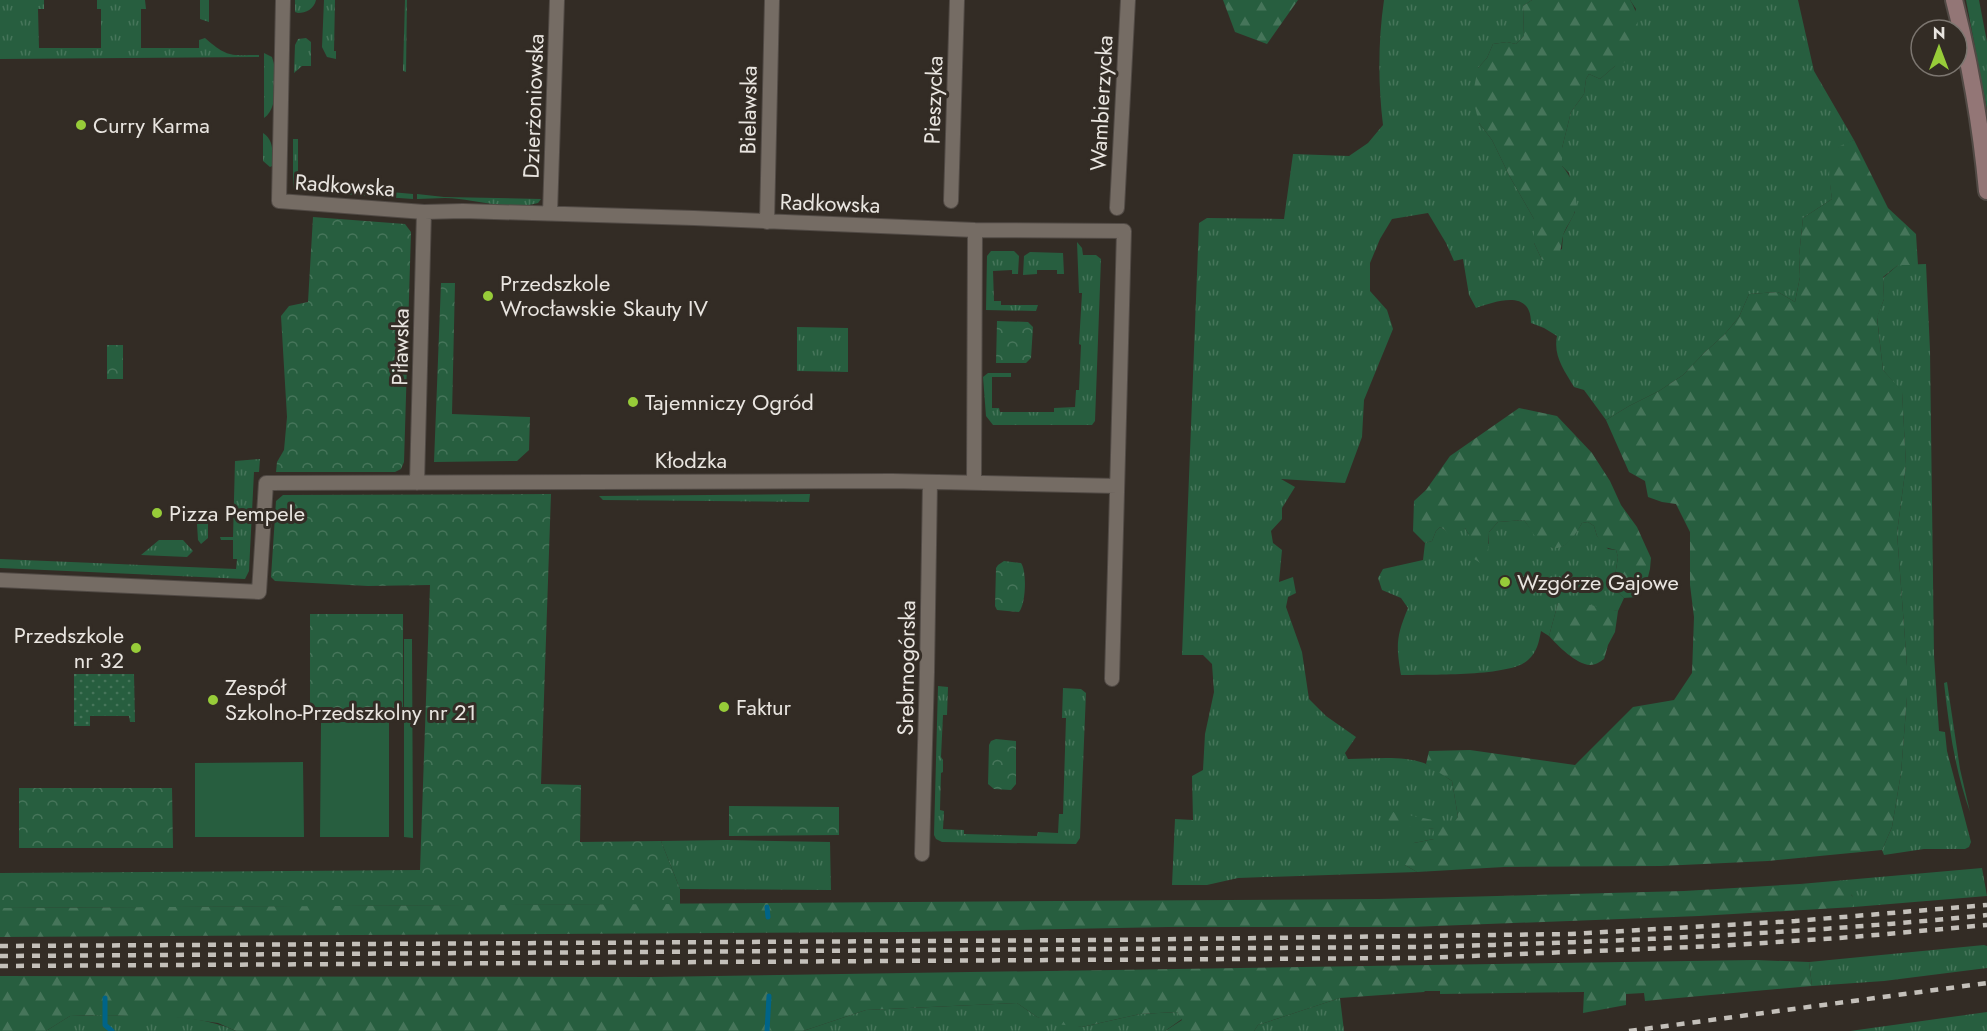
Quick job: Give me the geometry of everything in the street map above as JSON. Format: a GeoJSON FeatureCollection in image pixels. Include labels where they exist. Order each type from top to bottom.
{"type":"FeatureCollection","features":[{"type":"Feature","properties":{"kind":"main road"},"geometry":{"type":"LineString","coordinates":[[1954,0],[1961,25],[1980,134],[1987,191]]}},
{"type":"Feature","properties":{"kind":"street","name":"Radkowska"},"geometry":{"type":"LineString","coordinates":[[283,0],[279,201],[424,212],[550,213],[975,230],[1124,231],[1117,486]]}},
{"type":"Feature","properties":{"kind":"street","name":"Dzierżoniowska"},"geometry":{"type":"LineString","coordinates":[[550,213],[557,0]]}},
{"type":"Feature","properties":{"kind":"street","name":"Bielawska"},"geometry":{"type":"LineString","coordinates":[[767,222],[772,0]]}},
{"type":"Feature","properties":{"kind":"street","name":"Pieszycka"},"geometry":{"type":"LineString","coordinates":[[951,201],[957,0]]}},
{"type":"Feature","properties":{"kind":"street","name":"Wambierzycka"},"geometry":{"type":"LineString","coordinates":[[1117,208],[1128,0]]}},
{"type":"Feature","properties":{"kind":"street","name":"Piławska"},"geometry":{"type":"LineString","coordinates":[[417,483],[424,212]]}},
{"type":"Feature","properties":{"kind":"street"},"geometry":{"type":"LineString","coordinates":[[974,483],[975,230]]}},
{"type":"Feature","properties":{"kind":"street","name":"Kłodzka"},"geometry":{"type":"LineString","coordinates":[[0,580],[259,592],[266,483],[930,482],[1117,486]]}},
{"type":"Feature","properties":{"kind":"street","name":"Srebrnogórska"},"geometry":{"type":"LineString","coordinates":[[922,854],[930,482]]}},
{"type":"Feature","properties":{"kind":"street"},"geometry":{"type":"LineString","coordinates":[[1112,679],[1117,486]]}},
{"type":"Feature","properties":{"kind":"green space"},"geometry":{"type":"Polygon","coordinates":[[[0,0],[44,0],[44,9],[38,9],[39,48],[101,48],[101,9],[97,9],[97,0],[145,0],[146,9],[141,9],[141,48],[199,48],[199,40],[205,38],[230,54],[259,55],[259,57],[0,59],[0,0]]]}},
{"type":"Feature","properties":{"kind":"green space"},"geometry":{"type":"Polygon","coordinates":[[[200,0],[209,0],[209,22],[200,19],[200,0]]]}},
{"type":"Feature","properties":{"kind":"green space"},"geometry":{"type":"Polygon","coordinates":[[[295,0],[316,0],[309,10],[298,13],[295,12],[295,0]]]}},
{"type":"Feature","properties":{"kind":"green space"},"geometry":{"type":"Polygon","coordinates":[[[324,0],[335,0],[334,51],[336,51],[336,59],[327,57],[322,47],[324,0]]]}},
{"type":"Feature","properties":{"kind":"green space"},"geometry":{"type":"Polygon","coordinates":[[[405,0],[407,0],[406,72],[403,71],[405,0]]]}},
{"type":"Feature","properties":{"kind":"green space"},"geometry":{"type":"Polygon","coordinates":[[[1223,0],[1298,0],[1267,44],[1235,32],[1223,0]]]}},
{"type":"Feature","properties":{"kind":"green space"},"geometry":{"type":"Polygon","coordinates":[[[1384,0],[1532,0],[1523,6],[1524,36],[1516,44],[1507,42],[1493,44],[1487,58],[1478,68],[1479,123],[1492,140],[1534,219],[1534,243],[1542,260],[1562,249],[1563,235],[1575,212],[1569,173],[1562,166],[1562,148],[1571,112],[1584,94],[1589,74],[1600,79],[1615,66],[1636,9],[1630,0],[1798,0],[1814,71],[1854,140],[1838,148],[1830,183],[1832,199],[1803,218],[1799,256],[1800,277],[1795,302],[1778,292],[1749,294],[1739,317],[1683,375],[1606,420],[1584,390],[1574,387],[1560,363],[1557,336],[1531,323],[1525,305],[1511,300],[1476,308],[1469,295],[1463,259],[1454,261],[1428,213],[1392,219],[1370,263],[1370,291],[1387,310],[1393,329],[1364,400],[1362,437],[1345,483],[1281,479],[1295,487],[1282,508],[1282,519],[1271,531],[1273,543],[1282,550],[1279,582],[1293,577],[1296,593],[1288,597],[1286,607],[1302,652],[1309,699],[1326,716],[1356,737],[1345,753],[1348,759],[1396,758],[1428,765],[1452,781],[1458,817],[1454,824],[1417,826],[1434,829],[1434,839],[1414,843],[1405,865],[1417,872],[1238,878],[1207,885],[1172,885],[1175,819],[1193,820],[1192,776],[1203,770],[1205,734],[1214,692],[1212,664],[1203,655],[1182,655],[1199,223],[1207,218],[1284,219],[1293,154],[1349,156],[1368,143],[1383,125],[1379,62],[1384,0]]]}},
{"type":"Feature","properties":{"kind":"green space"},"geometry":{"type":"Polygon","coordinates":[[[1532,0],[1630,0],[1638,22],[1637,37],[1630,60],[1615,66],[1600,79],[1589,74],[1584,94],[1571,112],[1562,148],[1562,166],[1574,188],[1576,208],[1564,233],[1557,258],[1542,260],[1534,243],[1534,219],[1492,140],[1479,123],[1474,88],[1478,68],[1487,58],[1493,44],[1507,42],[1516,44],[1524,36],[1523,6],[1532,0]]]}},
{"type":"Feature","properties":{"kind":"green space"},"geometry":{"type":"Polygon","coordinates":[[[1966,0],[1979,0],[1987,42],[1987,110],[1966,0]]]}},
{"type":"Feature","properties":{"kind":"green space"},"geometry":{"type":"Polygon","coordinates":[[[306,38],[311,42],[311,66],[302,66],[294,73],[295,45],[298,39],[306,38]]]}},
{"type":"Feature","properties":{"kind":"green space"},"geometry":{"type":"Polygon","coordinates":[[[264,53],[272,57],[275,85],[272,108],[264,118],[264,53]]]}},
{"type":"Feature","properties":{"kind":"green space"},"geometry":{"type":"Polygon","coordinates":[[[263,133],[267,136],[272,148],[272,166],[270,167],[263,161],[263,133]]]}},
{"type":"Feature","properties":{"kind":"green space"},"geometry":{"type":"Polygon","coordinates":[[[293,139],[298,139],[298,171],[311,182],[311,192],[293,188],[293,139]]]}},
{"type":"Feature","properties":{"kind":"green space"},"geometry":{"type":"Polygon","coordinates":[[[1854,140],[1888,208],[1916,234],[1918,265],[1898,265],[1883,277],[1884,299],[1877,318],[1883,370],[1902,391],[1906,465],[1897,533],[1907,666],[1907,697],[1901,773],[1892,827],[1882,850],[1768,861],[1661,866],[1504,867],[1417,872],[1405,865],[1399,855],[1401,847],[1434,839],[1434,829],[1398,825],[1384,818],[1388,811],[1453,824],[1458,817],[1452,781],[1426,764],[1429,751],[1470,750],[1575,765],[1633,707],[1674,700],[1692,673],[1694,617],[1690,585],[1690,532],[1676,504],[1648,497],[1645,481],[1629,472],[1606,420],[1683,375],[1739,317],[1749,294],[1778,292],[1795,302],[1800,277],[1799,256],[1803,218],[1832,199],[1829,172],[1833,153],[1837,148],[1854,140]]]}},
{"type":"Feature","properties":{"kind":"green space"},"geometry":{"type":"Polygon","coordinates":[[[314,182],[324,182],[324,186],[413,194],[413,199],[314,192],[314,182]]]}},
{"type":"Feature","properties":{"kind":"green space"},"geometry":{"type":"Polygon","coordinates":[[[417,194],[444,197],[541,199],[538,203],[529,205],[509,206],[454,198],[417,199],[417,194]]]}},
{"type":"Feature","properties":{"kind":"green space"},"geometry":{"type":"Polygon","coordinates":[[[313,217],[405,224],[411,232],[404,462],[401,469],[395,472],[276,472],[277,462],[284,450],[287,417],[281,316],[289,306],[308,302],[313,217]]]}},
{"type":"Feature","properties":{"kind":"green space"},"geometry":{"type":"Polygon","coordinates":[[[1077,242],[1082,248],[1083,255],[1096,255],[1101,259],[1095,421],[1092,425],[993,425],[986,416],[983,377],[988,373],[1011,373],[1011,377],[992,377],[992,408],[999,408],[1000,412],[1054,412],[1054,408],[1075,407],[1076,390],[1079,390],[1082,293],[1079,293],[1077,242]]]}},
{"type":"Feature","properties":{"kind":"green space"},"geometry":{"type":"Polygon","coordinates":[[[991,251],[1014,251],[1019,256],[1018,274],[1012,274],[1012,270],[993,271],[994,301],[1001,301],[1001,305],[1038,305],[1036,311],[986,310],[987,256],[991,251]]]}},
{"type":"Feature","properties":{"kind":"green space"},"geometry":{"type":"Polygon","coordinates":[[[1030,252],[1063,253],[1064,274],[1057,274],[1057,270],[1037,270],[1037,274],[1023,275],[1024,256],[1030,252]]]}},
{"type":"Feature","properties":{"kind":"green space"},"geometry":{"type":"Polygon","coordinates":[[[1926,264],[1930,350],[1934,655],[1939,731],[1945,732],[1947,751],[1971,842],[1965,849],[1924,849],[1884,855],[1882,850],[1892,827],[1901,773],[1907,697],[1907,666],[1897,533],[1906,465],[1902,392],[1883,370],[1877,317],[1884,299],[1883,278],[1898,265],[1926,264]]]}},
{"type":"Feature","properties":{"kind":"green space"},"geometry":{"type":"Polygon","coordinates":[[[441,283],[455,283],[452,414],[530,417],[529,450],[517,461],[434,462],[441,283]]]}},
{"type":"Feature","properties":{"kind":"green space"},"geometry":{"type":"Polygon","coordinates":[[[997,321],[1028,322],[1033,327],[1031,358],[1026,363],[996,363],[997,321]]]}},
{"type":"Feature","properties":{"kind":"green space"},"geometry":{"type":"Polygon","coordinates":[[[797,327],[848,328],[848,372],[797,371],[797,327]]]}},
{"type":"Feature","properties":{"kind":"green space"},"geometry":{"type":"Polygon","coordinates":[[[107,345],[123,345],[123,379],[107,379],[107,345]]]}},
{"type":"Feature","properties":{"kind":"green space"},"geometry":{"type":"Polygon","coordinates":[[[1519,408],[1557,416],[1592,453],[1610,481],[1621,505],[1637,527],[1651,558],[1646,585],[1637,597],[1624,598],[1613,588],[1618,557],[1616,550],[1604,547],[1594,526],[1588,522],[1582,523],[1566,544],[1555,548],[1541,543],[1524,520],[1498,522],[1489,532],[1488,556],[1482,564],[1471,557],[1466,546],[1469,535],[1465,528],[1449,535],[1440,527],[1432,541],[1425,543],[1413,531],[1414,501],[1426,490],[1450,456],[1519,408]]]}},
{"type":"Feature","properties":{"kind":"green space"},"geometry":{"type":"Polygon","coordinates":[[[260,459],[259,472],[254,472],[249,571],[245,579],[0,568],[0,559],[236,569],[237,559],[233,559],[233,540],[221,540],[220,537],[233,537],[235,461],[260,459]]]}},
{"type":"Feature","properties":{"kind":"green space"},"geometry":{"type":"Polygon","coordinates":[[[551,494],[541,784],[581,785],[580,842],[661,841],[680,889],[680,904],[0,908],[0,873],[420,870],[430,585],[368,586],[275,581],[271,577],[276,501],[283,495],[551,494]]]}},
{"type":"Feature","properties":{"kind":"green space"},"geometry":{"type":"Polygon","coordinates":[[[810,494],[809,502],[603,500],[599,496],[810,494]]]}},
{"type":"Feature","properties":{"kind":"green space"},"geometry":{"type":"Polygon","coordinates":[[[206,513],[208,515],[208,538],[201,544],[198,540],[197,524],[206,513]]]}},
{"type":"Feature","properties":{"kind":"green space"},"geometry":{"type":"Polygon","coordinates":[[[1524,520],[1539,539],[1553,547],[1560,547],[1567,543],[1582,523],[1588,522],[1594,526],[1597,536],[1608,549],[1616,550],[1618,557],[1613,588],[1624,598],[1618,611],[1558,603],[1549,636],[1541,631],[1534,654],[1518,665],[1487,672],[1401,675],[1398,641],[1408,608],[1401,598],[1382,590],[1378,578],[1383,569],[1423,560],[1425,543],[1432,541],[1440,527],[1445,530],[1465,528],[1469,535],[1489,544],[1489,532],[1498,522],[1524,520]]]}},
{"type":"Feature","properties":{"kind":"green space"},"geometry":{"type":"Polygon","coordinates":[[[159,540],[183,540],[193,551],[187,557],[141,555],[159,540]]]}},
{"type":"Feature","properties":{"kind":"green space"},"geometry":{"type":"Polygon","coordinates":[[[1004,561],[1021,563],[1023,567],[1024,595],[1019,612],[997,610],[995,606],[996,568],[1004,561]]]}},
{"type":"Feature","properties":{"kind":"green space"},"geometry":{"type":"Polygon","coordinates":[[[1572,601],[1618,611],[1615,632],[1604,659],[1596,664],[1579,662],[1549,636],[1558,603],[1572,601]]]}},
{"type":"Feature","properties":{"kind":"green space"},"geometry":{"type":"Polygon","coordinates":[[[310,614],[403,614],[403,712],[310,712],[310,614]]]}},
{"type":"Feature","properties":{"kind":"green space"},"geometry":{"type":"Polygon","coordinates":[[[404,639],[412,639],[413,838],[404,837],[404,639]]]}},
{"type":"Feature","properties":{"kind":"green space"},"geometry":{"type":"Polygon","coordinates":[[[74,674],[134,674],[135,722],[130,722],[129,716],[90,716],[90,726],[74,726],[74,674]]]}},
{"type":"Feature","properties":{"kind":"green space"},"geometry":{"type":"Polygon","coordinates":[[[1947,682],[1960,769],[1970,812],[1953,749],[1944,683],[1947,682]]]}},
{"type":"Feature","properties":{"kind":"green space"},"geometry":{"type":"Polygon","coordinates":[[[938,686],[948,687],[947,715],[943,715],[941,757],[943,772],[941,773],[940,810],[944,811],[943,829],[964,830],[964,834],[1037,836],[1038,832],[1058,833],[1059,814],[1063,814],[1066,718],[1062,718],[1063,688],[1081,689],[1086,693],[1080,838],[1076,844],[942,842],[936,839],[934,835],[938,686]]]}},
{"type":"Feature","properties":{"kind":"green space"},"geometry":{"type":"Polygon","coordinates":[[[321,722],[389,722],[389,837],[320,837],[321,722]]]}},
{"type":"Feature","properties":{"kind":"green space"},"geometry":{"type":"Polygon","coordinates":[[[996,739],[1016,741],[1016,784],[1011,790],[994,789],[988,784],[989,745],[996,739]]]}},
{"type":"Feature","properties":{"kind":"green space"},"geometry":{"type":"Polygon","coordinates":[[[303,762],[304,837],[195,837],[195,763],[303,762]]]}},
{"type":"Feature","properties":{"kind":"green space"},"geometry":{"type":"Polygon","coordinates":[[[19,788],[172,788],[173,848],[19,848],[19,788]]]}},
{"type":"Feature","properties":{"kind":"green space"},"geometry":{"type":"Polygon","coordinates":[[[729,806],[839,807],[839,835],[729,836],[729,806]]]}},
{"type":"Feature","properties":{"kind":"green space"},"geometry":{"type":"Polygon","coordinates":[[[661,841],[830,842],[831,890],[680,889],[661,841]]]}},
{"type":"Feature","properties":{"kind":"green space"},"geometry":{"type":"Polygon","coordinates":[[[1982,868],[1987,896],[1854,907],[1852,895],[1800,884],[1982,868]]]}},
{"type":"Feature","properties":{"kind":"green space"},"geometry":{"type":"Polygon","coordinates":[[[1800,884],[1847,888],[1854,899],[1854,907],[1699,916],[1411,927],[0,937],[0,908],[1379,899],[1684,891],[1800,884]]]}},
{"type":"Feature","properties":{"kind":"green space"},"geometry":{"type":"Polygon","coordinates":[[[1987,946],[1987,968],[1884,981],[1812,986],[1809,962],[1987,946]]]}},
{"type":"Feature","properties":{"kind":"green space"},"geometry":{"type":"Polygon","coordinates":[[[1755,960],[1809,962],[1812,986],[1645,1001],[1644,993],[1626,994],[1626,1005],[1583,1013],[1584,992],[1440,994],[1440,991],[1425,991],[1340,998],[1258,1025],[1254,1031],[1165,1031],[1182,1020],[1177,1012],[1140,1014],[1082,1027],[1056,1024],[1037,1017],[1017,1003],[866,1010],[803,1031],[236,1031],[218,1023],[183,1018],[101,1015],[70,1016],[46,1031],[0,1031],[0,976],[652,977],[1755,960]]]}},
{"type":"Feature","properties":{"kind":"green space"},"geometry":{"type":"Polygon","coordinates":[[[1340,998],[1344,1031],[1254,1031],[1258,1025],[1340,998]]]}},
{"type":"Feature","properties":{"kind":"green space"},"geometry":{"type":"Polygon","coordinates":[[[1017,1003],[1037,1017],[1082,1027],[1140,1014],[1177,1012],[1182,1019],[1165,1031],[803,1031],[866,1010],[1017,1003]]]}},
{"type":"Feature","properties":{"kind":"green space"},"geometry":{"type":"Polygon","coordinates":[[[1987,1012],[1987,1031],[1850,1031],[1987,1012]]]}},
{"type":"Feature","properties":{"kind":"green space"},"geometry":{"type":"Polygon","coordinates":[[[70,1016],[187,1018],[236,1031],[46,1031],[70,1016]]]}},
{"type":"Feature","properties":{"kind":"waterway"},"geometry":{"type":"LineString","coordinates":[[767,907],[768,917]]}},
{"type":"Feature","properties":{"kind":"waterway"},"geometry":{"type":"LineString","coordinates":[[767,1031],[769,996]]}},
{"type":"Feature","properties":{"kind":"waterway"},"geometry":{"type":"LineString","coordinates":[[105,998],[105,1025],[112,1031]]}},
{"type":"Feature","properties":{"kind":"railway"},"geometry":{"type":"LineString","coordinates":[[0,946],[1104,940],[1571,934],[1795,921],[1987,905]]}},
{"type":"Feature","properties":{"kind":"railway"},"geometry":{"type":"LineString","coordinates":[[0,956],[1421,947],[1704,936],[1987,915]]}},
{"type":"Feature","properties":{"kind":"railway"},"geometry":{"type":"LineString","coordinates":[[0,966],[1421,958],[1717,946],[1987,925]]}},
{"type":"Feature","properties":{"kind":"railway"},"geometry":{"type":"LineString","coordinates":[[1629,1031],[1987,983]]}},
{"type":"Feature","properties":{"kind":"place","name":"Curry Karma"},"geometry":{"type":"Point","coordinates":[81,125]}},
{"type":"Feature","properties":{"kind":"place","name":"Przedszkole Wrocławskie Skauty IV"},"geometry":{"type":"Point","coordinates":[488,296]}},
{"type":"Feature","properties":{"kind":"place","name":"Tajemniczy Ogród"},"geometry":{"type":"Point","coordinates":[633,402]}},
{"type":"Feature","properties":{"kind":"place","name":"Pizza Pempele"},"geometry":{"type":"Point","coordinates":[157,513]}},
{"type":"Feature","properties":{"kind":"place","name":"Wzgórze Gajowe"},"geometry":{"type":"Point","coordinates":[1505,582]}},
{"type":"Feature","properties":{"kind":"place","name":"Przedszkole nr 32"},"geometry":{"type":"Point","coordinates":[136,648]}},
{"type":"Feature","properties":{"kind":"place","name":"Zespół Szkolno-Przedszkolny nr 21"},"geometry":{"type":"Point","coordinates":[213,700]}},
{"type":"Feature","properties":{"kind":"place","name":"Faktur"},"geometry":{"type":"Point","coordinates":[724,707]}}]}
